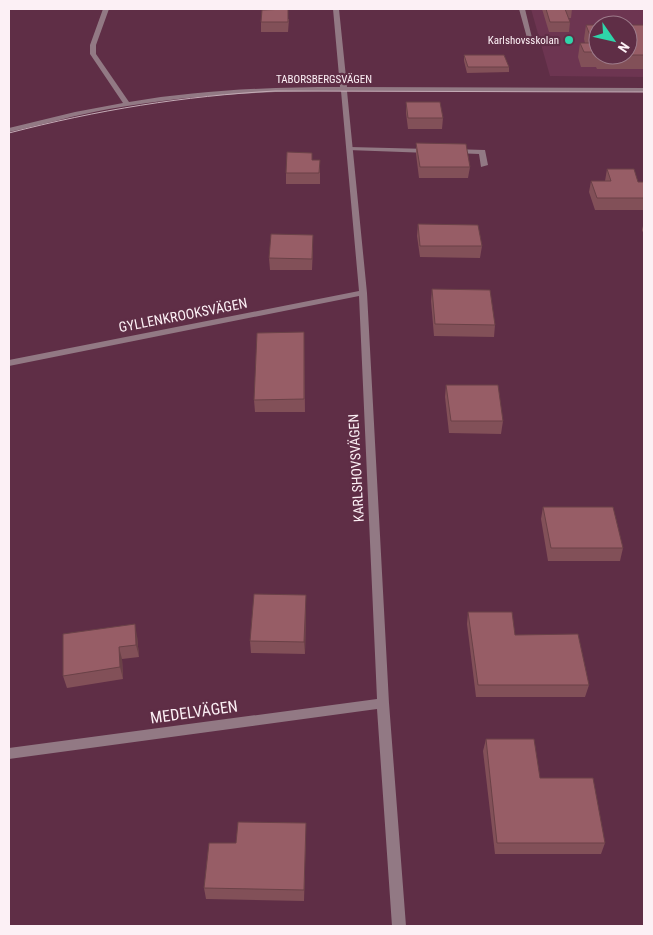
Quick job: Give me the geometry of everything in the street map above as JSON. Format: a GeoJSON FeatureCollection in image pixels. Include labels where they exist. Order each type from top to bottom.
{"type":"FeatureCollection","features":[{"type":"Feature","properties":{"kind":"street"},"geometry":{"type":"LineString","coordinates":[[106,9],[93,45],[93,54],[126,102]]}},
{"type":"Feature","properties":{"kind":"street","name":"KARLSHOVSVÄGEN"},"geometry":{"type":"LineString","coordinates":[[336,9],[364,293],[383,703],[399,926]]}},
{"type":"Feature","properties":{"kind":"street"},"geometry":{"type":"LineString","coordinates":[[522,9],[532,45]]}},
{"type":"Feature","properties":{"kind":"street","name":"TABORSBERGSVÄGEN"},"geometry":{"type":"LineString","coordinates":[[9,130],[126,102],[223,91],[345,88],[644,90]]}},
{"type":"Feature","properties":{"kind":"street"},"geometry":{"type":"LineString","coordinates":[[350,149],[435,151]]}},
{"type":"Feature","properties":{"kind":"street"},"geometry":{"type":"LineString","coordinates":[[445,151],[482,152],[484,165]]}},
{"type":"Feature","properties":{"kind":"street","name":"GYLLENKROOKSVÄGEN"},"geometry":{"type":"LineString","coordinates":[[9,363],[364,293]]}},
{"type":"Feature","properties":{"kind":"street","name":"MEDELVÄGEN"},"geometry":{"type":"LineString","coordinates":[[9,754],[383,703]]}},
{"type":"Feature","properties":{"kind":"shaded area","name":"Karlshovsskolan"},"geometry":{"type":"Polygon","coordinates":[[[531,9],[644,9],[644,77],[550,76],[531,9]]]}},
{"type":"Feature","properties":{"kind":"building"},"geometry":{"type":"Polygon","coordinates":[[[288,9],[288,22],[261,22],[262,10],[288,9]]]}},
{"type":"Feature","properties":{"kind":"building"},"geometry":{"type":"Polygon","coordinates":[[[546,9],[565,9],[570,22],[550,22],[546,9]]]}},
{"type":"Feature","properties":{"kind":"building"},"geometry":{"type":"Polygon","coordinates":[[[638,25],[644,25],[644,55],[638,55],[638,25]]]}},
{"type":"Feature","properties":{"kind":"building"},"geometry":{"type":"Polygon","coordinates":[[[580,43],[588,43],[588,52],[584,52],[580,43]]]}},
{"type":"Feature","properties":{"kind":"building"},"geometry":{"type":"Polygon","coordinates":[[[464,55],[504,55],[509,67],[468,67],[464,55]]]}},
{"type":"Feature","properties":{"kind":"building"},"geometry":{"type":"Polygon","coordinates":[[[406,102],[440,102],[443,118],[408,118],[406,102]]]}},
{"type":"Feature","properties":{"kind":"building"},"geometry":{"type":"Polygon","coordinates":[[[416,143],[466,144],[470,167],[420,167],[416,143]]]}},
{"type":"Feature","properties":{"kind":"building"},"geometry":{"type":"Polygon","coordinates":[[[287,152],[312,153],[312,160],[320,160],[319,173],[286,173],[287,152]]]}},
{"type":"Feature","properties":{"kind":"building"},"geometry":{"type":"Polygon","coordinates":[[[607,169],[634,169],[638,182],[644,182],[644,198],[597,198],[591,181],[611,181],[607,169]]]}},
{"type":"Feature","properties":{"kind":"building"},"geometry":{"type":"Polygon","coordinates":[[[418,224],[478,225],[482,246],[420,246],[418,224]]]}},
{"type":"Feature","properties":{"kind":"building"},"geometry":{"type":"Polygon","coordinates":[[[271,234],[313,235],[312,259],[269,258],[271,234]]]}},
{"type":"Feature","properties":{"kind":"building"},"geometry":{"type":"Polygon","coordinates":[[[432,289],[490,290],[495,325],[435,324],[432,289]]]}},
{"type":"Feature","properties":{"kind":"building"},"geometry":{"type":"Polygon","coordinates":[[[304,332],[304,399],[254,400],[257,333],[304,332]]]}},
{"type":"Feature","properties":{"kind":"building"},"geometry":{"type":"Polygon","coordinates":[[[446,385],[498,385],[503,421],[451,421],[446,385]]]}},
{"type":"Feature","properties":{"kind":"building"},"geometry":{"type":"Polygon","coordinates":[[[543,507],[613,507],[623,548],[551,548],[543,507]]]}},
{"type":"Feature","properties":{"kind":"building"},"geometry":{"type":"Polygon","coordinates":[[[254,594],[306,595],[304,642],[250,641],[254,594]]]}},
{"type":"Feature","properties":{"kind":"building"},"geometry":{"type":"Polygon","coordinates":[[[468,612],[512,612],[515,635],[578,634],[589,685],[478,685],[468,612]]]}},
{"type":"Feature","properties":{"kind":"building"},"geometry":{"type":"Polygon","coordinates":[[[135,624],[136,645],[119,647],[120,667],[63,676],[63,634],[135,624]]]}},
{"type":"Feature","properties":{"kind":"building"},"geometry":{"type":"Polygon","coordinates":[[[486,739],[534,739],[540,778],[593,778],[605,843],[497,843],[486,739]]]}},
{"type":"Feature","properties":{"kind":"building"},"geometry":{"type":"Polygon","coordinates":[[[238,822],[306,823],[304,890],[204,888],[209,843],[236,843],[238,822]]]}},
{"type":"Feature","properties":{"kind":"tram line"},"geometry":{"type":"LineString","coordinates":[[9,133],[75,117],[141,105],[241,93],[275,91],[644,92]]}},
{"type":"Feature","properties":{"kind":"place","name":"Karlshovsskolan"},"geometry":{"type":"Point","coordinates":[569,40]}}]}
